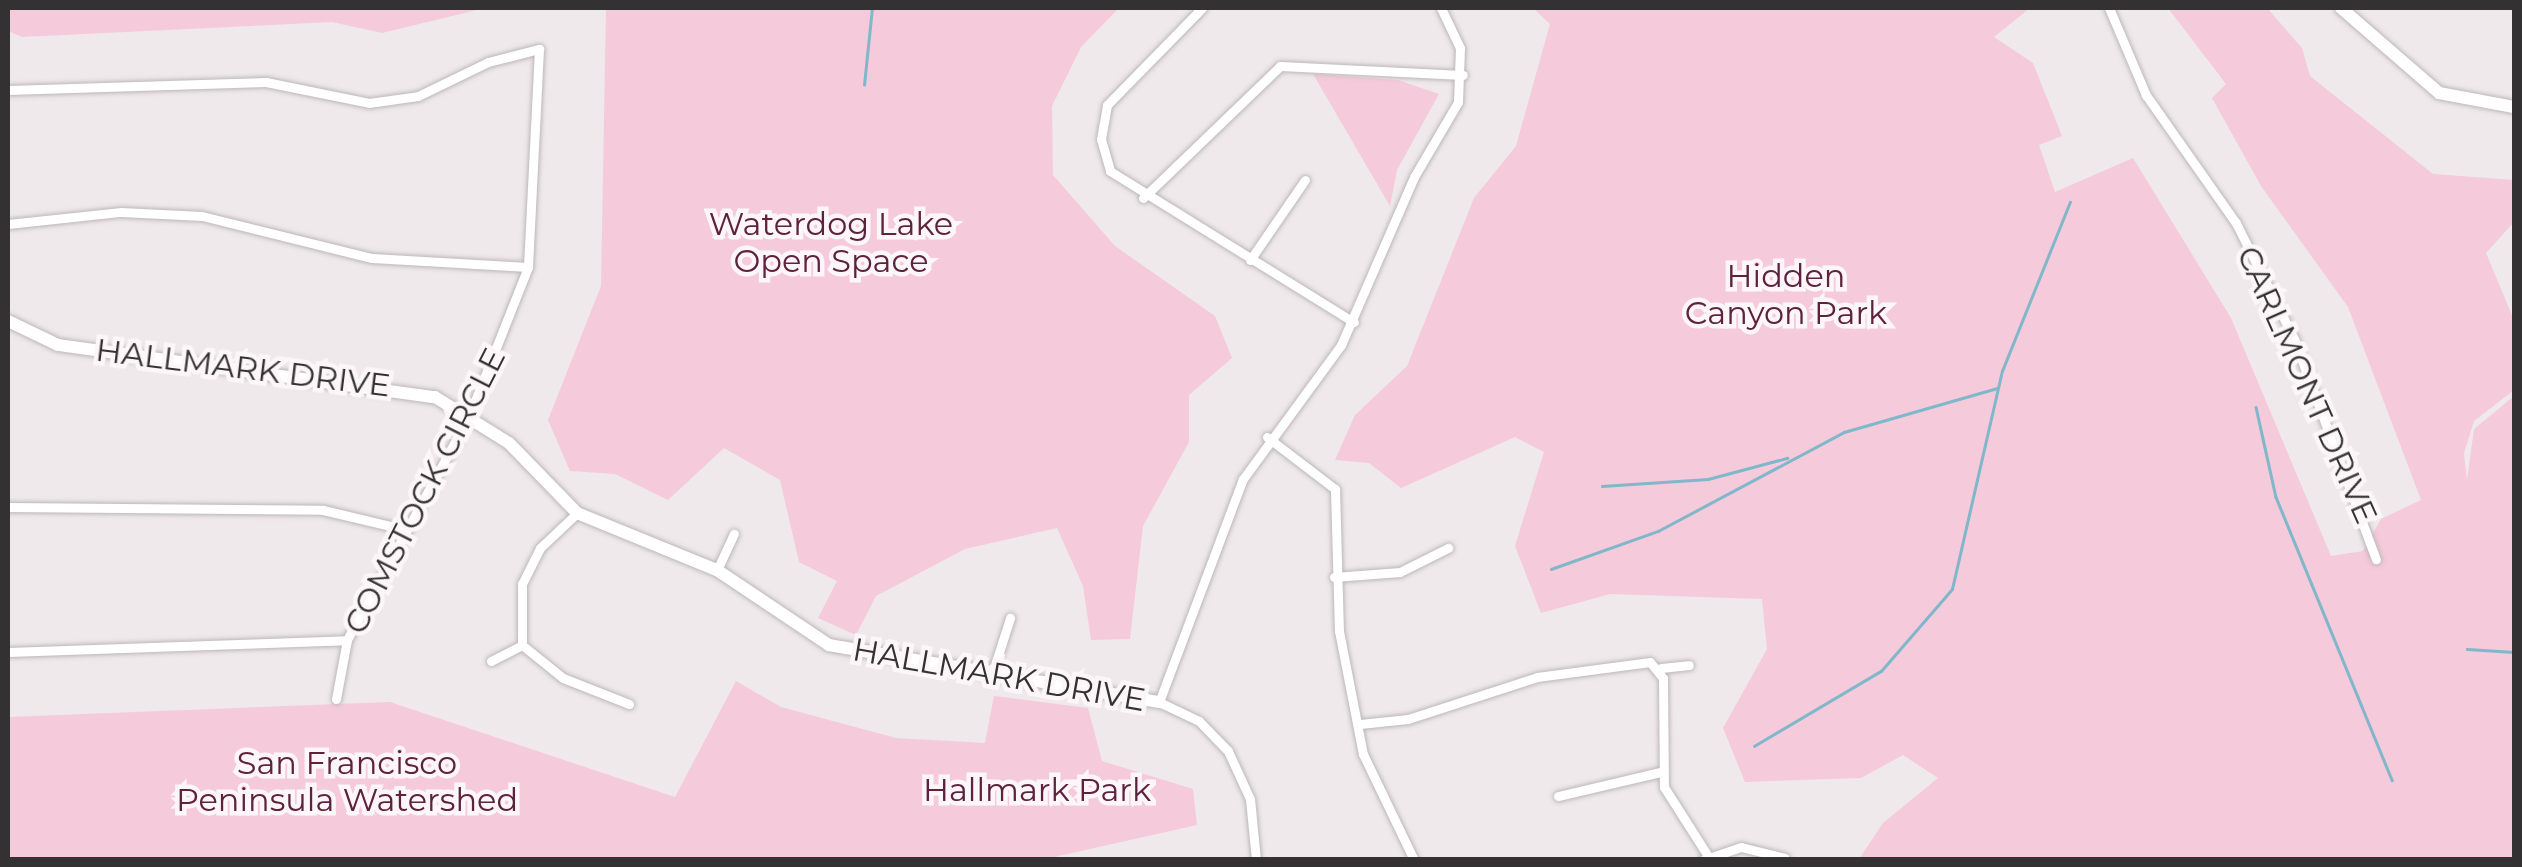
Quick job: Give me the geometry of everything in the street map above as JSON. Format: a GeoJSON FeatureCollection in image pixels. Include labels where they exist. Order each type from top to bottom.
{"type":"FeatureCollection","features":[{"type":"Feature","properties":{"kind":"street"},"geometry":{"type":"LineString","coordinates":[[1202,8],[1104,112],[1110,171],[1143,198],[1354,322]]}},
{"type":"Feature","properties":{"kind":"street"},"geometry":{"type":"LineString","coordinates":[[1159,702],[1222,526],[1267,437],[1354,322],[1464,75],[1440,8]]}},
{"type":"Feature","properties":{"kind":"street","name":"CARLMONT DRIVE"},"geometry":{"type":"LineString","coordinates":[[2110,8],[2146,95],[2236,223],[2294,339],[2376,559]]}},
{"type":"Feature","properties":{"kind":"street"},"geometry":{"type":"LineString","coordinates":[[2341,8],[2439,93],[2514,106]]}},
{"type":"Feature","properties":{"kind":"street","name":"COMSTOCK CIRCLE"},"geometry":{"type":"LineString","coordinates":[[8,90],[266,82],[369,103],[418,96],[488,62],[539,49],[528,267],[469,416],[347,640],[336,700]]}},
{"type":"Feature","properties":{"kind":"street"},"geometry":{"type":"LineString","coordinates":[[1143,198],[1280,66],[1464,75]]}},
{"type":"Feature","properties":{"kind":"street"},"geometry":{"type":"LineString","coordinates":[[1250,260],[1305,180]]}},
{"type":"Feature","properties":{"kind":"street"},"geometry":{"type":"LineString","coordinates":[[8,224],[158,212],[278,228],[372,258],[528,267]]}},
{"type":"Feature","properties":{"kind":"street","name":"HALLMARK DRIVE"},"geometry":{"type":"LineString","coordinates":[[8,321],[58,345],[390,384],[469,416],[577,513],[717,570],[829,645],[993,672],[1057,690],[1159,702],[1199,721],[1228,752],[1250,798],[1256,860]]}},
{"type":"Feature","properties":{"kind":"street"},"geometry":{"type":"LineString","coordinates":[[1267,437],[1334,489],[1334,577],[1360,724],[1380,804],[1414,860]]}},
{"type":"Feature","properties":{"kind":"street"},"geometry":{"type":"LineString","coordinates":[[8,508],[322,510],[407,530]]}},
{"type":"Feature","properties":{"kind":"street"},"geometry":{"type":"LineString","coordinates":[[522,644],[522,584],[540,548],[577,513]]}},
{"type":"Feature","properties":{"kind":"street"},"geometry":{"type":"LineString","coordinates":[[717,570],[734,534]]}},
{"type":"Feature","properties":{"kind":"street"},"geometry":{"type":"LineString","coordinates":[[1334,577],[1400,572],[1448,548]]}},
{"type":"Feature","properties":{"kind":"street"},"geometry":{"type":"LineString","coordinates":[[993,672],[1010,618]]}},
{"type":"Feature","properties":{"kind":"street"},"geometry":{"type":"LineString","coordinates":[[8,652],[347,640]]}},
{"type":"Feature","properties":{"kind":"street"},"geometry":{"type":"LineString","coordinates":[[491,660],[522,644]]}},
{"type":"Feature","properties":{"kind":"street"},"geometry":{"type":"LineString","coordinates":[[522,644],[563,678],[629,704]]}},
{"type":"Feature","properties":{"kind":"street"},"geometry":{"type":"LineString","coordinates":[[1360,724],[1408,720],[1584,667],[1689,665]]}},
{"type":"Feature","properties":{"kind":"street"},"geometry":{"type":"LineString","coordinates":[[1661,668],[1660,772],[1705,858],[1741,847],[1785,858]]}},
{"type":"Feature","properties":{"kind":"street"},"geometry":{"type":"LineString","coordinates":[[1558,796],[1660,772]]}},
{"type":"Feature","properties":{"kind":"green space"},"geometry":{"type":"Polygon","coordinates":[[[8,8],[485,8],[382,33],[332,22],[22,37],[8,31],[8,8]]]}},
{"type":"Feature","properties":{"kind":"green space","name":"Waterdog Lake Open Space"},"geometry":{"type":"Polygon","coordinates":[[[606,8],[1119,8],[1081,47],[1052,106],[1053,175],[1115,246],[1215,316],[1232,358],[1189,395],[1189,442],[1143,526],[1130,639],[1091,640],[1083,586],[1057,528],[965,549],[876,596],[856,635],[818,618],[837,581],[799,562],[780,480],[724,448],[668,500],[615,474],[570,471],[548,420],[601,286],[606,8]]]}},
{"type":"Feature","properties":{"kind":"green space","name":"Hidden Canyon Park"},"geometry":{"type":"Polygon","coordinates":[[[1533,8],[2030,8],[1994,37],[2033,63],[2062,136],[2039,145],[2055,192],[2133,158],[2231,318],[2331,556],[2363,551],[2381,519],[2421,500],[2348,307],[2261,186],[2212,98],[2226,84],[2168,8],[2267,8],[2302,48],[2310,76],[2433,174],[2514,180],[2514,222],[2486,253],[2514,320],[2514,390],[2474,421],[2464,453],[2467,480],[2474,429],[2514,396],[2514,859],[1859,859],[1883,823],[1938,778],[1903,755],[1861,778],[1745,782],[1723,728],[1767,649],[1762,599],[1610,594],[1541,613],[1515,546],[1544,452],[1515,437],[1401,488],[1369,463],[1335,460],[1355,415],[1407,366],[1474,198],[1516,146],[1550,24],[1533,8]]]}},
{"type":"Feature","properties":{"kind":"green space"},"geometry":{"type":"Polygon","coordinates":[[[1313,74],[1398,80],[1439,94],[1397,170],[1390,206],[1313,74]]]}},
{"type":"Feature","properties":{"kind":"green space","name":"San Francisco Peninsula Watershed"},"geometry":{"type":"Polygon","coordinates":[[[736,681],[781,707],[896,738],[985,743],[994,696],[1088,708],[1102,761],[1193,789],[1197,825],[1041,860],[8,859],[8,717],[390,702],[675,797],[736,681]]]}},
{"type":"Feature","properties":{"kind":"waterway"},"geometry":{"type":"LineString","coordinates":[[864,85],[872,8]]}},
{"type":"Feature","properties":{"kind":"waterway"},"geometry":{"type":"LineString","coordinates":[[1754,746],[1881,671],[1952,589],[2002,371],[2070,202]]}},
{"type":"Feature","properties":{"kind":"waterway"},"geometry":{"type":"LineString","coordinates":[[1551,569],[1658,531],[1844,432],[1997,388]]}},
{"type":"Feature","properties":{"kind":"waterway"},"geometry":{"type":"LineString","coordinates":[[2256,407],[2276,497],[2392,780]]}},
{"type":"Feature","properties":{"kind":"waterway"},"geometry":{"type":"LineString","coordinates":[[1602,486],[1708,479],[1787,458]]}},
{"type":"Feature","properties":{"kind":"waterway"},"geometry":{"type":"LineString","coordinates":[[2467,649],[2514,652]]}},
{"type":"Feature","properties":{"kind":"park label","name":"Hallmark Park"},"geometry":{"type":"Point","coordinates":[1037,790]}}]}
